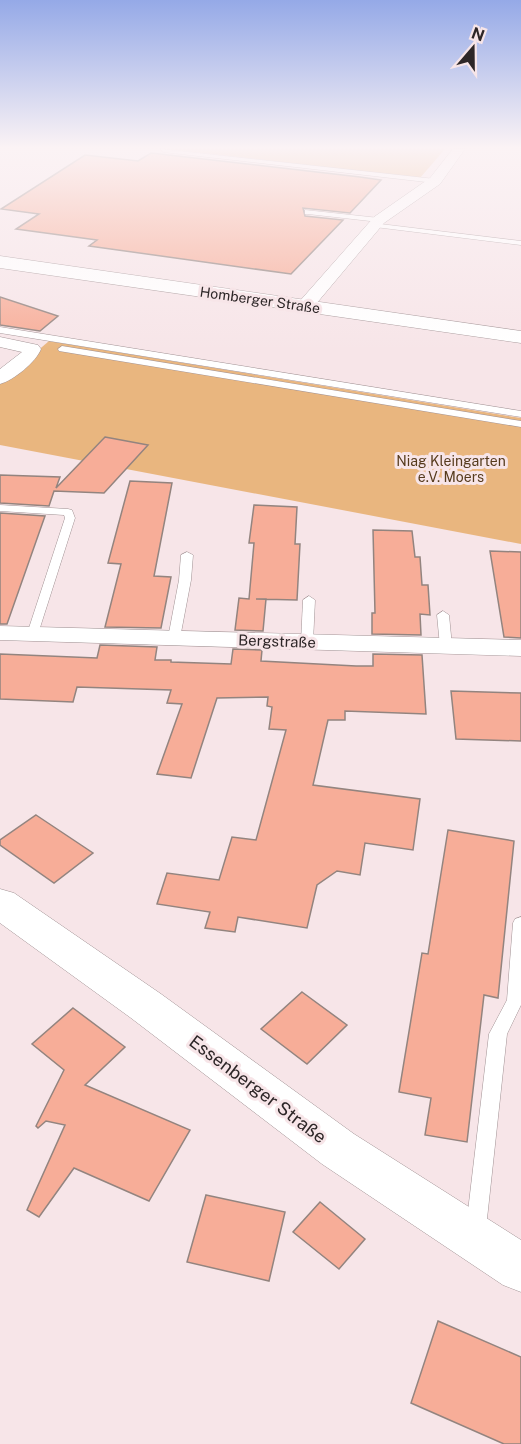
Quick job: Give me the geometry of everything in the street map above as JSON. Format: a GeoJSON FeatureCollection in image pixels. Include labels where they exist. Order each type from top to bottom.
{"type":"FeatureCollection","features":[{"type":"Feature","properties":{"kind":"main road","name":"Homberger Straße"},"geometry":{"type":"LineString","coordinates":[[0,262],[521,337]]}},
{"type":"Feature","properties":{"kind":"main road","name":"Essenberger Straße"},"geometry":{"type":"LineString","coordinates":[[0,903],[146,1006],[338,1149],[521,1268]]}},
{"type":"Feature","properties":{"kind":"street"},"geometry":{"type":"LineString","coordinates":[[305,306],[377,223],[386,216]]}},
{"type":"Feature","properties":{"kind":"street"},"geometry":{"type":"LineString","coordinates":[[0,342],[32,349],[0,378]]}},
{"type":"Feature","properties":{"kind":"street","name":"Bergstraße"},"geometry":{"type":"LineString","coordinates":[[0,633],[521,648]]}},
{"type":"Feature","properties":{"kind":"lane"},"geometry":{"type":"LineString","coordinates":[[336,216],[521,243]]}},
{"type":"Feature","properties":{"kind":"lane"},"geometry":{"type":"LineString","coordinates":[[0,330],[521,414]]}},
{"type":"Feature","properties":{"kind":"lane"},"geometry":{"type":"LineString","coordinates":[[62,349],[521,424]]}},
{"type":"Feature","properties":{"kind":"lane"},"geometry":{"type":"LineString","coordinates":[[0,508],[57,510],[68,512],[70,518],[33,634]]}},
{"type":"Feature","properties":{"kind":"lane"},"geometry":{"type":"LineString","coordinates":[[174,638],[185,580],[187,555]]}},
{"type":"Feature","properties":{"kind":"lane"},"geometry":{"type":"LineString","coordinates":[[308,642],[309,600]]}},
{"type":"Feature","properties":{"kind":"lane"},"geometry":{"type":"LineString","coordinates":[[443,615],[446,646]]}},
{"type":"Feature","properties":{"kind":"lane"},"geometry":{"type":"LineString","coordinates":[[475,1239],[498,1034],[515,1000],[521,923]]}},
{"type":"Feature","properties":{"kind":"green space","name":"Niag Kleingarten e.V. Moers"},"geometry":{"type":"Polygon","coordinates":[[[49,341],[521,418],[521,544],[0,445],[0,383],[49,341]]]}},
{"type":"Feature","properties":{"kind":"building"},"geometry":{"type":"Polygon","coordinates":[[[35,216],[309,216],[343,220],[291,274],[89,246],[97,240],[16,229],[35,216]]]}},
{"type":"Feature","properties":{"kind":"building"},"geometry":{"type":"Polygon","coordinates":[[[0,297],[58,316],[40,331],[0,325],[0,297]]]}},
{"type":"Feature","properties":{"kind":"building"},"geometry":{"type":"Polygon","coordinates":[[[105,437],[148,445],[104,493],[54,491],[49,506],[0,503],[0,475],[60,477],[56,488],[105,437]]]}},
{"type":"Feature","properties":{"kind":"building"},"geometry":{"type":"Polygon","coordinates":[[[130,481],[172,483],[154,576],[171,577],[161,628],[105,627],[121,564],[108,563],[130,481]]]}},
{"type":"Feature","properties":{"kind":"building"},"geometry":{"type":"Polygon","coordinates":[[[254,505],[297,507],[295,544],[300,544],[297,600],[266,599],[263,631],[235,630],[239,598],[249,599],[254,543],[249,543],[254,505]]]}},
{"type":"Feature","properties":{"kind":"building"},"geometry":{"type":"Polygon","coordinates":[[[0,513],[45,516],[7,624],[0,624],[0,513]]]}},
{"type":"Feature","properties":{"kind":"building"},"geometry":{"type":"Polygon","coordinates":[[[373,530],[412,531],[415,557],[420,557],[422,585],[428,585],[430,615],[420,614],[421,635],[372,634],[372,613],[375,613],[373,530]]]}},
{"type":"Feature","properties":{"kind":"building"},"geometry":{"type":"Polygon","coordinates":[[[490,551],[521,552],[521,638],[504,637],[490,551]]]}},
{"type":"Feature","properties":{"kind":"building"},"geometry":{"type":"Polygon","coordinates":[[[100,645],[157,647],[155,660],[231,664],[233,649],[262,650],[261,661],[356,666],[373,666],[373,654],[422,655],[426,714],[345,711],[345,720],[328,720],[313,785],[420,799],[413,850],[365,843],[360,875],[337,871],[317,885],[307,928],[238,917],[235,932],[205,928],[210,912],[157,904],[167,873],[219,880],[232,837],[256,840],[286,730],[269,729],[272,707],[267,706],[268,697],[217,698],[191,778],[157,774],[182,704],[167,703],[171,690],[77,687],[73,702],[0,699],[0,654],[97,658],[100,645]]]}},
{"type":"Feature","properties":{"kind":"building"},"geometry":{"type":"Polygon","coordinates":[[[451,691],[521,693],[521,741],[456,739],[451,691]]]}},
{"type":"Feature","properties":{"kind":"building"},"geometry":{"type":"Polygon","coordinates":[[[36,815],[93,853],[54,883],[0,845],[0,840],[36,815]]]}},
{"type":"Feature","properties":{"kind":"building"},"geometry":{"type":"Polygon","coordinates":[[[448,830],[514,841],[498,998],[484,995],[467,1142],[425,1135],[431,1098],[399,1092],[422,953],[428,954],[448,830]]]}},
{"type":"Feature","properties":{"kind":"building"},"geometry":{"type":"Polygon","coordinates":[[[302,992],[347,1025],[307,1064],[261,1029],[302,992]]]}},
{"type":"Feature","properties":{"kind":"building"},"geometry":{"type":"Polygon","coordinates":[[[73,1008],[125,1047],[85,1085],[190,1130],[149,1201],[74,1168],[39,1217],[27,1210],[65,1125],[46,1121],[38,1128],[36,1126],[64,1070],[32,1044],[73,1008]]]}},
{"type":"Feature","properties":{"kind":"building"},"geometry":{"type":"Polygon","coordinates":[[[206,1195],[285,1212],[269,1281],[187,1262],[206,1195]]]}},
{"type":"Feature","properties":{"kind":"building"},"geometry":{"type":"Polygon","coordinates":[[[320,1202],[365,1239],[339,1269],[293,1232],[320,1202]]]}},
{"type":"Feature","properties":{"kind":"building"},"geometry":{"type":"Polygon","coordinates":[[[438,1321],[521,1357],[521,1444],[504,1444],[411,1403],[438,1321]]]}}]}
